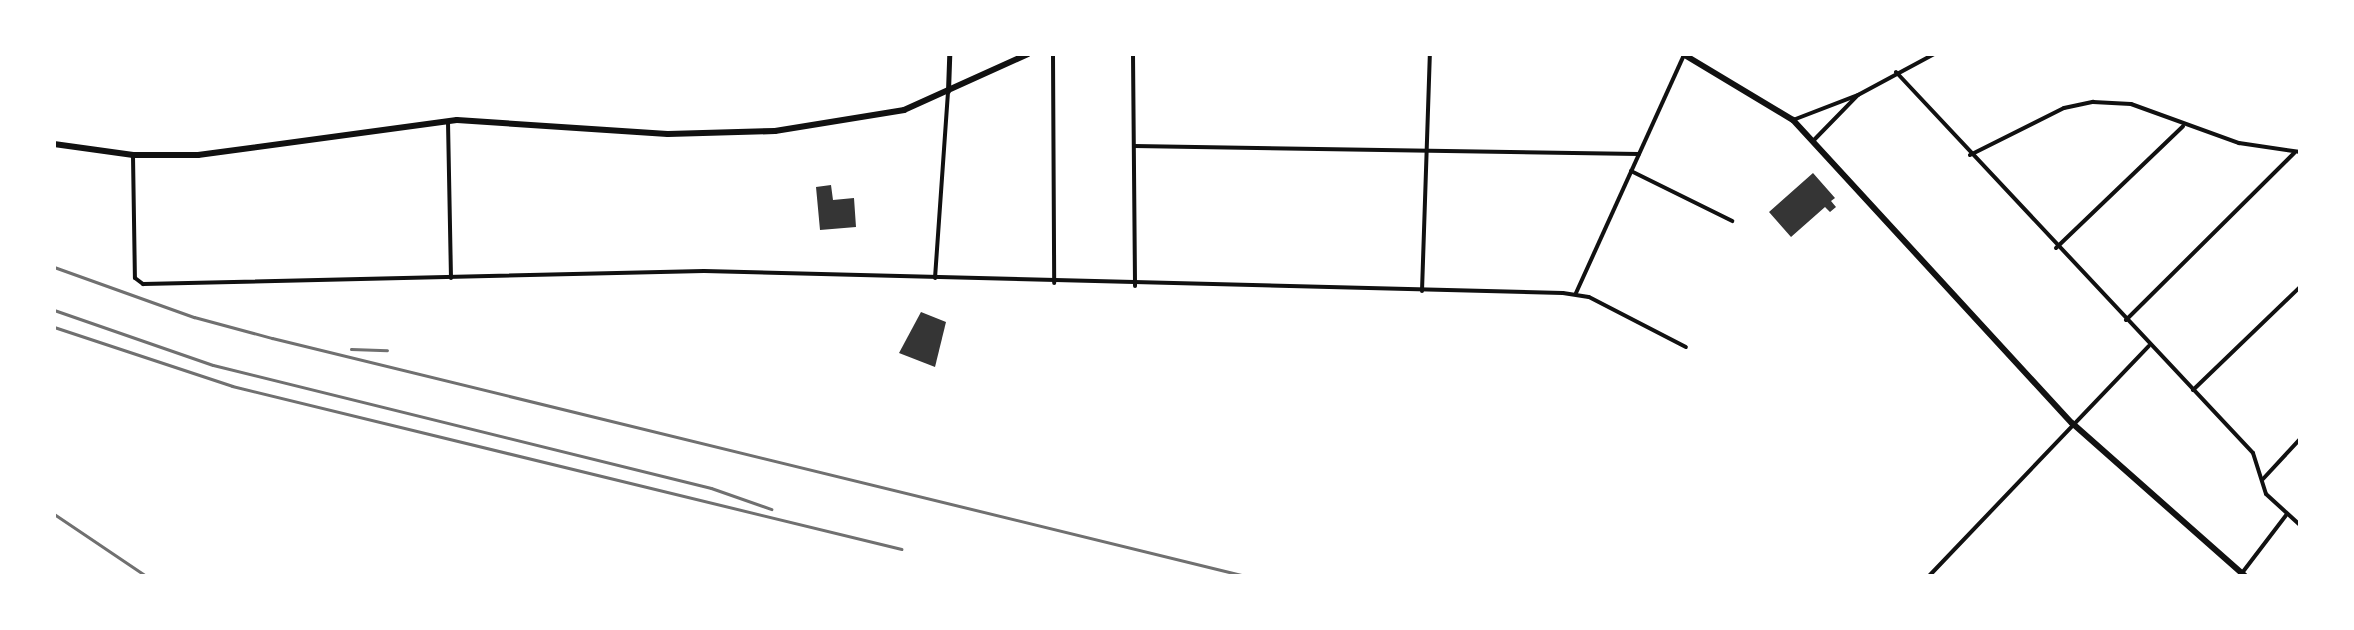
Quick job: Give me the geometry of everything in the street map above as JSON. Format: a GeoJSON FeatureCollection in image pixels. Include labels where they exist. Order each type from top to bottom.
{"type":"FeatureCollection","features":[{"type":"Feature","properties":{"kind":"main road"},"geometry":{"type":"LineString","coordinates":[[948,92],[949,54]]}},
{"type":"Feature","properties":{"kind":"main road"},"geometry":{"type":"LineString","coordinates":[[54,144],[133,155],[198,155],[447,120],[743,134],[866,120],[948,92],[1028,54]]}},
{"type":"Feature","properties":{"kind":"main road"},"geometry":{"type":"LineString","coordinates":[[1684,54],[1793,120],[1959,306],[2072,423],[2243,575]]}},
{"type":"Feature","properties":{"kind":"street"},"geometry":{"type":"LineString","coordinates":[[1053,54],[1054,283]]}},
{"type":"Feature","properties":{"kind":"street"},"geometry":{"type":"LineString","coordinates":[[1133,54],[1135,286]]}},
{"type":"Feature","properties":{"kind":"street"},"geometry":{"type":"LineString","coordinates":[[1422,291],[1430,54]]}},
{"type":"Feature","properties":{"kind":"street"},"geometry":{"type":"LineString","coordinates":[[1576,293],[1684,54]]}},
{"type":"Feature","properties":{"kind":"street"},"geometry":{"type":"LineString","coordinates":[[1793,120],[1858,95],[1934,54]]}},
{"type":"Feature","properties":{"kind":"street"},"geometry":{"type":"LineString","coordinates":[[1896,72],[2056,248],[2253,453],[2266,494],[2300,525]]}},
{"type":"Feature","properties":{"kind":"street"},"geometry":{"type":"LineString","coordinates":[[935,278],[948,92]]}},
{"type":"Feature","properties":{"kind":"street"},"geometry":{"type":"LineString","coordinates":[[1814,140],[1858,95]]}},
{"type":"Feature","properties":{"kind":"street"},"geometry":{"type":"LineString","coordinates":[[1969,155],[2064,108],[2093,102],[2131,104],[2183,126],[2297,152]]}},
{"type":"Feature","properties":{"kind":"street"},"geometry":{"type":"LineString","coordinates":[[447,120],[451,278]]}},
{"type":"Feature","properties":{"kind":"street"},"geometry":{"type":"LineString","coordinates":[[2056,248],[2183,126]]}},
{"type":"Feature","properties":{"kind":"street"},"geometry":{"type":"LineString","coordinates":[[1134,146],[1639,154]]}},
{"type":"Feature","properties":{"kind":"street"},"geometry":{"type":"LineString","coordinates":[[2126,320],[2297,152]]}},
{"type":"Feature","properties":{"kind":"street"},"geometry":{"type":"LineString","coordinates":[[133,155],[135,278],[143,284],[704,271],[1135,286],[1576,293],[1686,347]]}},
{"type":"Feature","properties":{"kind":"street"},"geometry":{"type":"LineString","coordinates":[[1631,171],[1732,221]]}},
{"type":"Feature","properties":{"kind":"street"},"geometry":{"type":"LineString","coordinates":[[2193,390],[2300,287]]}},
{"type":"Feature","properties":{"kind":"street"},"geometry":{"type":"LineString","coordinates":[[1929,576],[2072,423],[2149,346]]}},
{"type":"Feature","properties":{"kind":"street"},"geometry":{"type":"LineString","coordinates":[[2263,479],[2300,439]]}},
{"type":"Feature","properties":{"kind":"street"},"geometry":{"type":"LineString","coordinates":[[2243,575],[2287,514]]}},
{"type":"Feature","properties":{"kind":"building"},"geometry":{"type":"Polygon","coordinates":[[[1813,173],[1835,198],[1831,201],[1836,207],[1830,212],[1825,207],[1791,237],[1769,212],[1813,173]]]}},
{"type":"Feature","properties":{"kind":"building"},"geometry":{"type":"Polygon","coordinates":[[[831,185],[833,200],[854,198],[856,227],[820,230],[816,187],[831,185]]]}},
{"type":"Feature","properties":{"kind":"building"},"geometry":{"type":"Polygon","coordinates":[[[921,312],[946,322],[935,367],[899,353],[921,312]]]}},
{"type":"Feature","properties":{"kind":"railway"},"geometry":{"type":"LineString","coordinates":[[54,267],[194,317],[272,338],[1245,576]]}},
{"type":"Feature","properties":{"kind":"railway"},"geometry":{"type":"LineString","coordinates":[[54,310],[213,365],[711,488],[771,509]]}},
{"type":"Feature","properties":{"kind":"railway"},"geometry":{"type":"LineString","coordinates":[[54,327],[232,386],[901,549]]}},
{"type":"Feature","properties":{"kind":"railway"},"geometry":{"type":"LineString","coordinates":[[351,349],[387,350]]}},
{"type":"Feature","properties":{"kind":"railway"},"geometry":{"type":"LineString","coordinates":[[54,514],[146,576]]}}]}
